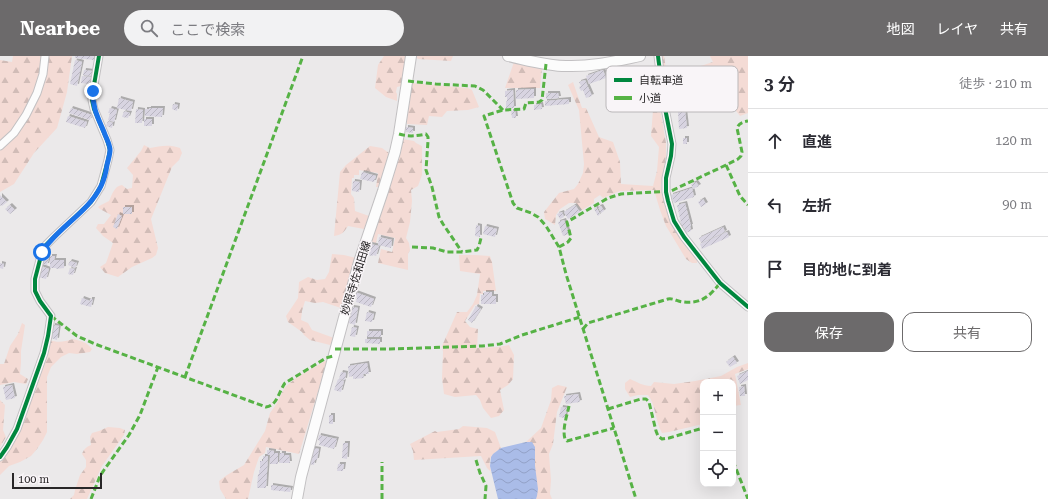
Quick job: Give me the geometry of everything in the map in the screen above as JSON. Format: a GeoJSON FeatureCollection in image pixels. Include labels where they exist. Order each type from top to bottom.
{"type":"FeatureCollection","features":[{"type":"Feature","properties":{"kind":"main road","name":"妙照寺佐和田線"},"geometry":{"type":"LineString","coordinates":[[297,499],[312,434],[359,262],[395,152],[411,56]]}},
{"type":"Feature","properties":{"kind":"main road"},"geometry":{"type":"LineString","coordinates":[[508,56],[546,64],[566,66],[592,66],[640,56]]}},
{"type":"Feature","properties":{"kind":"street"},"geometry":{"type":"LineString","coordinates":[[0,146],[14,133],[26,115],[37,93],[43,74],[45,56]]}},
{"type":"Feature","properties":{"kind":"street"},"geometry":{"type":"LineString","coordinates":[[0,457],[17,429],[44,353],[48,336],[51,316],[35,291],[35,279],[42,252],[46,245],[91,202],[101,186],[106,172],[110,150],[92,100],[99,56]]}},
{"type":"Feature","properties":{"kind":"street"},"geometry":{"type":"LineString","coordinates":[[658,56],[659,66]]}},
{"type":"Feature","properties":{"kind":"street"},"geometry":{"type":"LineString","coordinates":[[666,112],[672,144],[666,178],[666,192],[674,221],[684,237],[720,283],[748,307]]}},
{"type":"Feature","properties":{"kind":"green space"},"geometry":{"type":"Polygon","coordinates":[[[13,56],[72,56],[67,92],[57,128],[34,153],[14,184],[0,192],[0,60],[12,62],[13,56]]]}},
{"type":"Feature","properties":{"kind":"green space"},"geometry":{"type":"Polygon","coordinates":[[[384,56],[406,56],[401,86],[397,87],[396,92],[397,101],[386,97],[375,88],[378,65],[384,56]]]}},
{"type":"Feature","properties":{"kind":"green space"},"geometry":{"type":"Polygon","coordinates":[[[415,56],[453,56],[451,61],[418,59],[415,56]]]}},
{"type":"Feature","properties":{"kind":"green space"},"geometry":{"type":"Polygon","coordinates":[[[659,56],[664,56],[666,66],[661,66],[659,56]]]}},
{"type":"Feature","properties":{"kind":"green space"},"geometry":{"type":"Polygon","coordinates":[[[710,56],[748,56],[748,113],[740,116],[737,112],[738,66],[701,66],[713,62],[710,56]]]}},
{"type":"Feature","properties":{"kind":"green space"},"geometry":{"type":"Polygon","coordinates":[[[514,62],[540,66],[542,69],[540,88],[505,88],[514,62]]]}},
{"type":"Feature","properties":{"kind":"green space"},"geometry":{"type":"Polygon","coordinates":[[[573,82],[582,108],[586,108],[599,137],[613,142],[620,162],[621,184],[653,186],[657,171],[659,147],[651,136],[653,112],[660,112],[666,143],[666,156],[661,185],[662,195],[669,217],[677,233],[697,260],[697,263],[692,263],[686,259],[666,226],[654,190],[620,191],[603,198],[600,195],[594,199],[594,203],[582,210],[576,203],[569,203],[560,209],[556,215],[555,225],[545,219],[544,212],[559,193],[574,189],[583,173],[584,164],[579,110],[568,85],[573,82]]]}},
{"type":"Feature","properties":{"kind":"green space"},"geometry":{"type":"Polygon","coordinates":[[[411,83],[468,88],[472,90],[479,107],[468,110],[447,111],[442,117],[429,116],[427,125],[407,124],[408,87],[411,83]]]}},
{"type":"Feature","properties":{"kind":"green space"},"geometry":{"type":"Polygon","coordinates":[[[403,139],[414,141],[422,146],[422,175],[418,186],[411,190],[412,201],[410,222],[406,238],[409,243],[410,250],[408,254],[408,270],[378,263],[381,249],[392,252],[395,238],[378,234],[376,243],[370,241],[403,139]]]}},
{"type":"Feature","properties":{"kind":"green space"},"geometry":{"type":"Polygon","coordinates":[[[144,145],[150,148],[172,146],[180,148],[182,153],[179,160],[172,167],[151,219],[158,248],[156,255],[132,267],[118,277],[105,273],[100,267],[106,263],[113,243],[103,236],[96,228],[98,224],[104,224],[111,215],[98,207],[109,201],[117,187],[122,185],[127,189],[132,188],[133,175],[127,168],[144,145]]]}},
{"type":"Feature","properties":{"kind":"green space"},"geometry":{"type":"Polygon","coordinates":[[[370,146],[382,148],[389,153],[380,187],[376,187],[378,173],[359,170],[359,175],[354,175],[354,178],[352,178],[351,194],[354,198],[355,211],[369,216],[364,229],[348,226],[342,233],[334,236],[340,172],[346,165],[370,146]]]}},
{"type":"Feature","properties":{"kind":"green space"},"geometry":{"type":"Polygon","coordinates":[[[332,254],[356,258],[341,308],[323,302],[315,303],[305,301],[301,320],[308,323],[312,330],[334,338],[330,345],[310,340],[288,322],[286,316],[298,298],[299,282],[308,277],[317,280],[325,279],[329,272],[332,254]]]}},
{"type":"Feature","properties":{"kind":"green space"},"geometry":{"type":"Polygon","coordinates":[[[459,255],[490,256],[492,262],[496,291],[483,291],[483,294],[480,294],[479,304],[475,305],[465,321],[470,327],[478,329],[477,348],[509,345],[514,355],[513,379],[508,385],[500,390],[504,410],[499,416],[491,418],[483,408],[476,395],[455,397],[444,394],[442,378],[442,346],[457,312],[467,312],[473,304],[477,295],[480,274],[460,271],[459,255]]]}},
{"type":"Feature","properties":{"kind":"green space"},"geometry":{"type":"Polygon","coordinates":[[[22,323],[25,325],[21,351],[20,374],[28,379],[26,384],[14,382],[0,385],[0,364],[4,364],[10,346],[18,334],[22,323]]]}},
{"type":"Feature","properties":{"kind":"green space"},"geometry":{"type":"Polygon","coordinates":[[[73,339],[86,343],[92,349],[90,352],[77,354],[69,353],[61,357],[51,367],[47,377],[47,432],[31,456],[9,466],[0,475],[0,461],[7,451],[49,340],[61,342],[73,339]]]}},
{"type":"Feature","properties":{"kind":"green space"},"geometry":{"type":"Polygon","coordinates":[[[325,361],[327,362],[299,454],[266,447],[265,453],[259,457],[248,499],[226,499],[220,489],[219,481],[244,465],[265,431],[270,413],[285,387],[296,378],[325,361]]]}},
{"type":"Feature","properties":{"kind":"green space"},"geometry":{"type":"Polygon","coordinates":[[[748,363],[748,369],[735,374],[736,379],[705,379],[721,376],[748,363]]]}},
{"type":"Feature","properties":{"kind":"green space"},"geometry":{"type":"Polygon","coordinates":[[[630,379],[648,386],[651,386],[654,382],[674,384],[700,380],[700,425],[662,433],[653,403],[648,395],[630,397],[625,389],[625,383],[630,379]]]}},
{"type":"Feature","properties":{"kind":"green space"},"geometry":{"type":"Polygon","coordinates":[[[736,379],[741,405],[736,406],[736,379]]]}},
{"type":"Feature","properties":{"kind":"green space"},"geometry":{"type":"Polygon","coordinates":[[[558,385],[567,387],[557,412],[553,444],[549,454],[551,480],[550,494],[552,499],[536,499],[537,488],[535,447],[526,442],[541,428],[551,400],[552,388],[558,385]]]}},
{"type":"Feature","properties":{"kind":"green space"},"geometry":{"type":"Polygon","coordinates":[[[0,400],[5,405],[3,430],[6,437],[0,447],[0,400]]]}},
{"type":"Feature","properties":{"kind":"green space"},"geometry":{"type":"Polygon","coordinates":[[[463,426],[487,428],[495,432],[501,448],[492,455],[490,461],[491,472],[487,468],[481,456],[414,460],[413,451],[410,444],[435,431],[459,429],[463,426]]]}},
{"type":"Feature","properties":{"kind":"green space"},"geometry":{"type":"Polygon","coordinates":[[[108,427],[125,430],[124,435],[102,466],[87,499],[70,499],[74,495],[80,475],[86,467],[86,460],[82,454],[85,448],[91,445],[90,437],[92,433],[108,427]]]}},
{"type":"Feature","properties":{"kind":"water"},"geometry":{"type":"Polygon","coordinates":[[[532,442],[535,447],[535,466],[538,489],[536,499],[498,499],[490,466],[491,457],[501,448],[532,442]]]}},
{"type":"Feature","properties":{"kind":"building"},"geometry":{"type":"Polygon","coordinates":[[[75,56],[94,56],[94,60],[75,58],[75,56]]]}},
{"type":"Feature","properties":{"kind":"building"},"geometry":{"type":"Polygon","coordinates":[[[75,60],[82,62],[77,86],[70,84],[75,60]]]}},
{"type":"Feature","properties":{"kind":"building"},"geometry":{"type":"Polygon","coordinates":[[[84,70],[92,71],[92,76],[83,75],[84,70]]]}},
{"type":"Feature","properties":{"kind":"building"},"geometry":{"type":"Polygon","coordinates":[[[603,70],[606,78],[589,84],[586,76],[603,70]]]}},
{"type":"Feature","properties":{"kind":"building"},"geometry":{"type":"Polygon","coordinates":[[[82,76],[91,77],[90,84],[81,83],[82,76]]]}},
{"type":"Feature","properties":{"kind":"building"},"geometry":{"type":"Polygon","coordinates":[[[585,80],[592,96],[586,98],[583,90],[581,91],[579,87],[581,86],[579,82],[585,80]]]}},
{"type":"Feature","properties":{"kind":"building"},"geometry":{"type":"Polygon","coordinates":[[[534,89],[534,98],[516,99],[516,90],[534,89]]]}},
{"type":"Feature","properties":{"kind":"building"},"geometry":{"type":"Polygon","coordinates":[[[513,90],[514,108],[506,109],[507,97],[505,97],[505,91],[513,90]]]}},
{"type":"Feature","properties":{"kind":"building"},"geometry":{"type":"Polygon","coordinates":[[[546,93],[558,93],[559,98],[546,99],[546,93]]]}},
{"type":"Feature","properties":{"kind":"building"},"geometry":{"type":"Polygon","coordinates":[[[119,98],[133,102],[131,111],[117,108],[119,98]]]}},
{"type":"Feature","properties":{"kind":"building"},"geometry":{"type":"Polygon","coordinates":[[[569,99],[569,104],[545,106],[545,101],[569,99]]]}},
{"type":"Feature","properties":{"kind":"building"},"geometry":{"type":"Polygon","coordinates":[[[173,104],[178,105],[177,111],[172,109],[173,104]]]}},
{"type":"Feature","properties":{"kind":"building"},"geometry":{"type":"Polygon","coordinates":[[[541,104],[542,109],[534,110],[534,105],[541,104]]]}},
{"type":"Feature","properties":{"kind":"building"},"geometry":{"type":"Polygon","coordinates":[[[71,108],[92,115],[90,120],[69,113],[71,108]]]}},
{"type":"Feature","properties":{"kind":"building"},"geometry":{"type":"Polygon","coordinates":[[[110,108],[117,110],[114,122],[108,120],[110,108]]]}},
{"type":"Feature","properties":{"kind":"building"},"geometry":{"type":"Polygon","coordinates":[[[163,108],[162,117],[145,116],[145,109],[163,108]]]}},
{"type":"Feature","properties":{"kind":"building"},"geometry":{"type":"Polygon","coordinates":[[[136,109],[143,110],[142,123],[135,123],[136,109]]]}},
{"type":"Feature","properties":{"kind":"building"},"geometry":{"type":"Polygon","coordinates":[[[124,111],[130,113],[128,118],[122,117],[124,111]]]}},
{"type":"Feature","properties":{"kind":"building"},"geometry":{"type":"Polygon","coordinates":[[[511,111],[515,111],[516,118],[512,118],[511,111]]]}},
{"type":"Feature","properties":{"kind":"building"},"geometry":{"type":"Polygon","coordinates":[[[678,112],[685,112],[687,128],[679,129],[678,112]]]}},
{"type":"Feature","properties":{"kind":"building"},"geometry":{"type":"Polygon","coordinates":[[[68,116],[87,122],[85,128],[66,122],[68,116]]]}},
{"type":"Feature","properties":{"kind":"building"},"geometry":{"type":"Polygon","coordinates":[[[144,119],[152,119],[152,126],[144,126],[144,119]]]}},
{"type":"Feature","properties":{"kind":"building"},"geometry":{"type":"Polygon","coordinates":[[[108,121],[113,123],[112,128],[106,126],[108,121]]]}},
{"type":"Feature","properties":{"kind":"building"},"geometry":{"type":"Polygon","coordinates":[[[406,127],[413,128],[413,133],[406,132],[406,127]]]}},
{"type":"Feature","properties":{"kind":"building"},"geometry":{"type":"Polygon","coordinates":[[[683,138],[687,138],[687,144],[683,144],[683,138]]]}},
{"type":"Feature","properties":{"kind":"building"},"geometry":{"type":"Polygon","coordinates":[[[362,172],[376,176],[374,182],[360,179],[362,172]]]}},
{"type":"Feature","properties":{"kind":"building"},"geometry":{"type":"Polygon","coordinates":[[[353,181],[360,182],[359,192],[352,191],[353,181]]]}},
{"type":"Feature","properties":{"kind":"building"},"geometry":{"type":"Polygon","coordinates":[[[696,182],[699,186],[693,189],[691,184],[696,182]]]}},
{"type":"Feature","properties":{"kind":"building"},"geometry":{"type":"Polygon","coordinates":[[[692,188],[694,197],[674,203],[671,195],[692,188]]]}},
{"type":"Feature","properties":{"kind":"building"},"geometry":{"type":"Polygon","coordinates":[[[0,195],[7,202],[2,206],[0,206],[0,195]]]}},
{"type":"Feature","properties":{"kind":"building"},"geometry":{"type":"Polygon","coordinates":[[[703,199],[706,204],[701,207],[698,202],[703,199]]]}},
{"type":"Feature","properties":{"kind":"building"},"geometry":{"type":"Polygon","coordinates":[[[685,203],[691,231],[685,233],[684,227],[682,228],[677,205],[685,203]]]}},
{"type":"Feature","properties":{"kind":"building"},"geometry":{"type":"Polygon","coordinates":[[[10,205],[15,210],[10,214],[5,209],[10,205]]]}},
{"type":"Feature","properties":{"kind":"building"},"geometry":{"type":"Polygon","coordinates":[[[575,205],[580,212],[568,219],[564,212],[575,205]]]}},
{"type":"Feature","properties":{"kind":"building"},"geometry":{"type":"Polygon","coordinates":[[[601,206],[604,211],[601,213],[598,207],[601,206]]]}},
{"type":"Feature","properties":{"kind":"building"},"geometry":{"type":"Polygon","coordinates":[[[123,207],[132,207],[132,214],[123,214],[123,207]]]}},
{"type":"Feature","properties":{"kind":"building"},"geometry":{"type":"Polygon","coordinates":[[[596,207],[600,214],[598,216],[594,209],[596,207]]]}},
{"type":"Feature","properties":{"kind":"building"},"geometry":{"type":"Polygon","coordinates":[[[562,212],[564,217],[560,219],[557,214],[562,212]]]}},
{"type":"Feature","properties":{"kind":"building"},"geometry":{"type":"Polygon","coordinates":[[[118,214],[122,216],[117,229],[113,227],[118,214]]]}},
{"type":"Feature","properties":{"kind":"building"},"geometry":{"type":"Polygon","coordinates":[[[564,220],[569,234],[563,236],[558,222],[564,220]]]}},
{"type":"Feature","properties":{"kind":"building"},"geometry":{"type":"Polygon","coordinates":[[[476,225],[480,226],[480,237],[475,236],[476,225]]]}},
{"type":"Feature","properties":{"kind":"building"},"geometry":{"type":"Polygon","coordinates":[[[485,226],[497,229],[495,237],[483,234],[485,226]]]}},
{"type":"Feature","properties":{"kind":"building"},"geometry":{"type":"Polygon","coordinates":[[[723,227],[725,232],[701,243],[699,238],[723,227]]]}},
{"type":"Feature","properties":{"kind":"building"},"geometry":{"type":"Polygon","coordinates":[[[727,232],[729,237],[702,249],[700,244],[727,232]]]}},
{"type":"Feature","properties":{"kind":"building"},"geometry":{"type":"Polygon","coordinates":[[[379,237],[392,240],[391,248],[378,245],[379,237]]]}},
{"type":"Feature","properties":{"kind":"building"},"geometry":{"type":"Polygon","coordinates":[[[370,244],[379,246],[376,256],[367,255],[370,244]]]}},
{"type":"Feature","properties":{"kind":"building"},"geometry":{"type":"Polygon","coordinates":[[[50,256],[55,256],[54,260],[64,260],[64,268],[50,268],[50,256]]]}},
{"type":"Feature","properties":{"kind":"building"},"geometry":{"type":"Polygon","coordinates":[[[43,257],[49,258],[47,265],[41,264],[43,257]]]}},
{"type":"Feature","properties":{"kind":"building"},"geometry":{"type":"Polygon","coordinates":[[[70,261],[77,263],[75,268],[68,265],[70,261]]]}},
{"type":"Feature","properties":{"kind":"building"},"geometry":{"type":"Polygon","coordinates":[[[0,263],[4,264],[3,269],[0,268],[0,263]]]}},
{"type":"Feature","properties":{"kind":"building"},"geometry":{"type":"Polygon","coordinates":[[[41,266],[49,269],[46,279],[38,277],[41,266]]]}},
{"type":"Feature","properties":{"kind":"building"},"geometry":{"type":"Polygon","coordinates":[[[70,268],[75,269],[73,275],[68,274],[70,268]]]}},
{"type":"Feature","properties":{"kind":"building"},"geometry":{"type":"Polygon","coordinates":[[[355,292],[374,299],[371,307],[356,302],[357,298],[354,296],[355,292]]]}},
{"type":"Feature","properties":{"kind":"building"},"geometry":{"type":"Polygon","coordinates":[[[484,292],[492,292],[492,296],[496,296],[496,304],[481,304],[481,295],[484,295],[484,292]]]}},
{"type":"Feature","properties":{"kind":"building"},"geometry":{"type":"Polygon","coordinates":[[[82,298],[90,301],[90,299],[93,299],[91,307],[80,304],[82,298]]]}},
{"type":"Feature","properties":{"kind":"building"},"geometry":{"type":"Polygon","coordinates":[[[476,306],[481,309],[472,323],[468,320],[476,306]]]}},
{"type":"Feature","properties":{"kind":"building"},"geometry":{"type":"Polygon","coordinates":[[[352,307],[358,308],[355,325],[349,323],[352,307]]]}},
{"type":"Feature","properties":{"kind":"building"},"geometry":{"type":"Polygon","coordinates":[[[367,312],[374,314],[372,322],[365,321],[367,312]]]}},
{"type":"Feature","properties":{"kind":"building"},"geometry":{"type":"Polygon","coordinates":[[[53,325],[59,326],[57,340],[51,338],[53,325]]]}},
{"type":"Feature","properties":{"kind":"building"},"geometry":{"type":"Polygon","coordinates":[[[352,327],[357,328],[355,337],[350,336],[352,327]]]}},
{"type":"Feature","properties":{"kind":"building"},"geometry":{"type":"Polygon","coordinates":[[[367,331],[381,331],[381,337],[367,337],[367,331]]]}},
{"type":"Feature","properties":{"kind":"building"},"geometry":{"type":"Polygon","coordinates":[[[365,339],[380,339],[380,344],[365,343],[365,339]]]}},
{"type":"Feature","properties":{"kind":"building"},"geometry":{"type":"Polygon","coordinates":[[[733,357],[737,363],[730,367],[726,362],[733,357]]]}},
{"type":"Feature","properties":{"kind":"building"},"geometry":{"type":"Polygon","coordinates":[[[367,363],[369,374],[363,374],[364,378],[353,379],[353,376],[349,377],[348,366],[367,363]]]}},
{"type":"Feature","properties":{"kind":"building"},"geometry":{"type":"Polygon","coordinates":[[[748,371],[748,380],[740,384],[737,376],[748,371]]]}},
{"type":"Feature","properties":{"kind":"building"},"geometry":{"type":"Polygon","coordinates":[[[341,372],[346,373],[345,380],[339,379],[341,372]]]}},
{"type":"Feature","properties":{"kind":"building"},"geometry":{"type":"Polygon","coordinates":[[[338,379],[344,381],[341,392],[334,390],[338,379]]]}},
{"type":"Feature","properties":{"kind":"building"},"geometry":{"type":"Polygon","coordinates":[[[12,385],[15,398],[6,400],[3,387],[12,385]]]}},
{"type":"Feature","properties":{"kind":"building"},"geometry":{"type":"Polygon","coordinates":[[[744,386],[745,396],[740,396],[739,387],[744,386]]]}},
{"type":"Feature","properties":{"kind":"building"},"geometry":{"type":"Polygon","coordinates":[[[578,394],[580,402],[566,404],[564,396],[578,394]]]}},
{"type":"Feature","properties":{"kind":"building"},"geometry":{"type":"Polygon","coordinates":[[[561,407],[567,408],[565,418],[559,417],[561,407]]]}},
{"type":"Feature","properties":{"kind":"building"},"geometry":{"type":"Polygon","coordinates":[[[329,415],[333,415],[333,424],[329,424],[329,415]]]}},
{"type":"Feature","properties":{"kind":"building"},"geometry":{"type":"Polygon","coordinates":[[[319,435],[337,439],[334,449],[319,445],[319,435]]]}},
{"type":"Feature","properties":{"kind":"building"},"geometry":{"type":"Polygon","coordinates":[[[343,443],[348,443],[347,459],[342,458],[343,443]]]}},
{"type":"Feature","properties":{"kind":"building"},"geometry":{"type":"Polygon","coordinates":[[[313,448],[319,449],[317,460],[315,460],[314,465],[309,464],[313,448]]]}},
{"type":"Feature","properties":{"kind":"building"},"geometry":{"type":"Polygon","coordinates":[[[267,450],[278,453],[278,464],[270,464],[270,455],[267,455],[267,450]]]}},
{"type":"Feature","properties":{"kind":"building"},"geometry":{"type":"Polygon","coordinates":[[[280,453],[289,455],[290,463],[279,463],[280,453]]]}},
{"type":"Feature","properties":{"kind":"building"},"geometry":{"type":"Polygon","coordinates":[[[263,456],[268,456],[266,488],[257,488],[260,461],[263,461],[263,456]]]}},
{"type":"Feature","properties":{"kind":"building"},"geometry":{"type":"Polygon","coordinates":[[[338,464],[344,464],[343,471],[337,471],[338,464]]]}},
{"type":"Feature","properties":{"kind":"building"},"geometry":{"type":"Polygon","coordinates":[[[271,485],[291,488],[290,492],[271,490],[271,485]]]}},
{"type":"Feature","properties":{"kind":"marked path"},"geometry":{"type":"LineString","coordinates":[[185,377],[303,56]]}},
{"type":"Feature","properties":{"kind":"marked path"},"geometry":{"type":"LineString","coordinates":[[546,64],[542,100],[539,102],[526,103],[524,109],[503,110],[484,116],[513,203],[517,208],[538,217],[546,226],[559,247],[636,499]]}},
{"type":"Feature","properties":{"kind":"marked path"},"geometry":{"type":"LineString","coordinates":[[408,81],[475,86],[483,90],[503,110]]}},
{"type":"Feature","properties":{"kind":"marked path"},"geometry":{"type":"LineString","coordinates":[[559,247],[568,242],[571,238],[567,222],[608,198],[621,194],[671,191],[738,159],[742,152],[737,128],[741,123],[748,121]]}},
{"type":"Feature","properties":{"kind":"marked path"},"geometry":{"type":"LineString","coordinates":[[399,134],[406,136],[426,134],[428,137],[426,170],[432,187],[439,217],[462,252]]}},
{"type":"Feature","properties":{"kind":"marked path"},"geometry":{"type":"LineString","coordinates":[[726,165],[740,196],[748,205]]}},
{"type":"Feature","properties":{"kind":"marked path"},"geometry":{"type":"LineString","coordinates":[[412,247],[433,248],[447,252],[462,252],[477,250],[481,238]]}},
{"type":"Feature","properties":{"kind":"marked path"},"geometry":{"type":"LineString","coordinates":[[583,329],[588,323],[668,299],[682,302],[695,302],[705,298],[713,292],[720,283]]}},
{"type":"Feature","properties":{"kind":"marked path"},"geometry":{"type":"LineString","coordinates":[[51,316],[77,336],[95,344],[266,407],[273,404],[285,383],[326,358],[333,356]]}},
{"type":"Feature","properties":{"kind":"marked path"},"geometry":{"type":"LineString","coordinates":[[335,349],[390,349],[500,344],[522,335],[580,317]]}},
{"type":"Feature","properties":{"kind":"marked path"},"geometry":{"type":"LineString","coordinates":[[91,499],[100,476],[129,435],[140,415],[158,367]]}},
{"type":"Feature","properties":{"kind":"marked path"},"geometry":{"type":"LineString","coordinates":[[608,409],[641,399],[646,399],[649,402],[656,431],[658,436],[662,439],[700,429]]}},
{"type":"Feature","properties":{"kind":"marked path"},"geometry":{"type":"LineString","coordinates":[[569,406],[564,431],[565,439],[567,441],[614,428]]}},
{"type":"Feature","properties":{"kind":"marked path"},"geometry":{"type":"LineString","coordinates":[[476,460],[486,486],[485,499]]}},
{"type":"Feature","properties":{"kind":"marked path"},"geometry":{"type":"LineString","coordinates":[[382,462],[382,499]]}},
{"type":"Feature","properties":{"kind":"marked path"},"geometry":{"type":"LineString","coordinates":[[736,469],[748,499]]}},
{"type":"Feature","properties":{"kind":"cycle path"},"geometry":{"type":"LineString","coordinates":[[0,457],[17,429],[44,353],[48,336],[51,316],[35,291],[35,279],[42,252],[46,245],[91,202],[101,186],[108,160],[110,150],[92,100],[99,56]]}},
{"type":"Feature","properties":{"kind":"cycle path"},"geometry":{"type":"LineString","coordinates":[[658,56],[659,66]]}},
{"type":"Feature","properties":{"kind":"cycle path"},"geometry":{"type":"LineString","coordinates":[[666,112],[672,144],[666,178],[666,192],[674,221],[684,237],[720,283],[748,307]]}},
{"type":"Feature","properties":{"kind":"route"},"geometry":{"type":"LineString","coordinates":[[42,252],[46,245],[91,202],[101,186],[106,172],[110,150],[94,109],[92,100],[93,91]]}}]}
